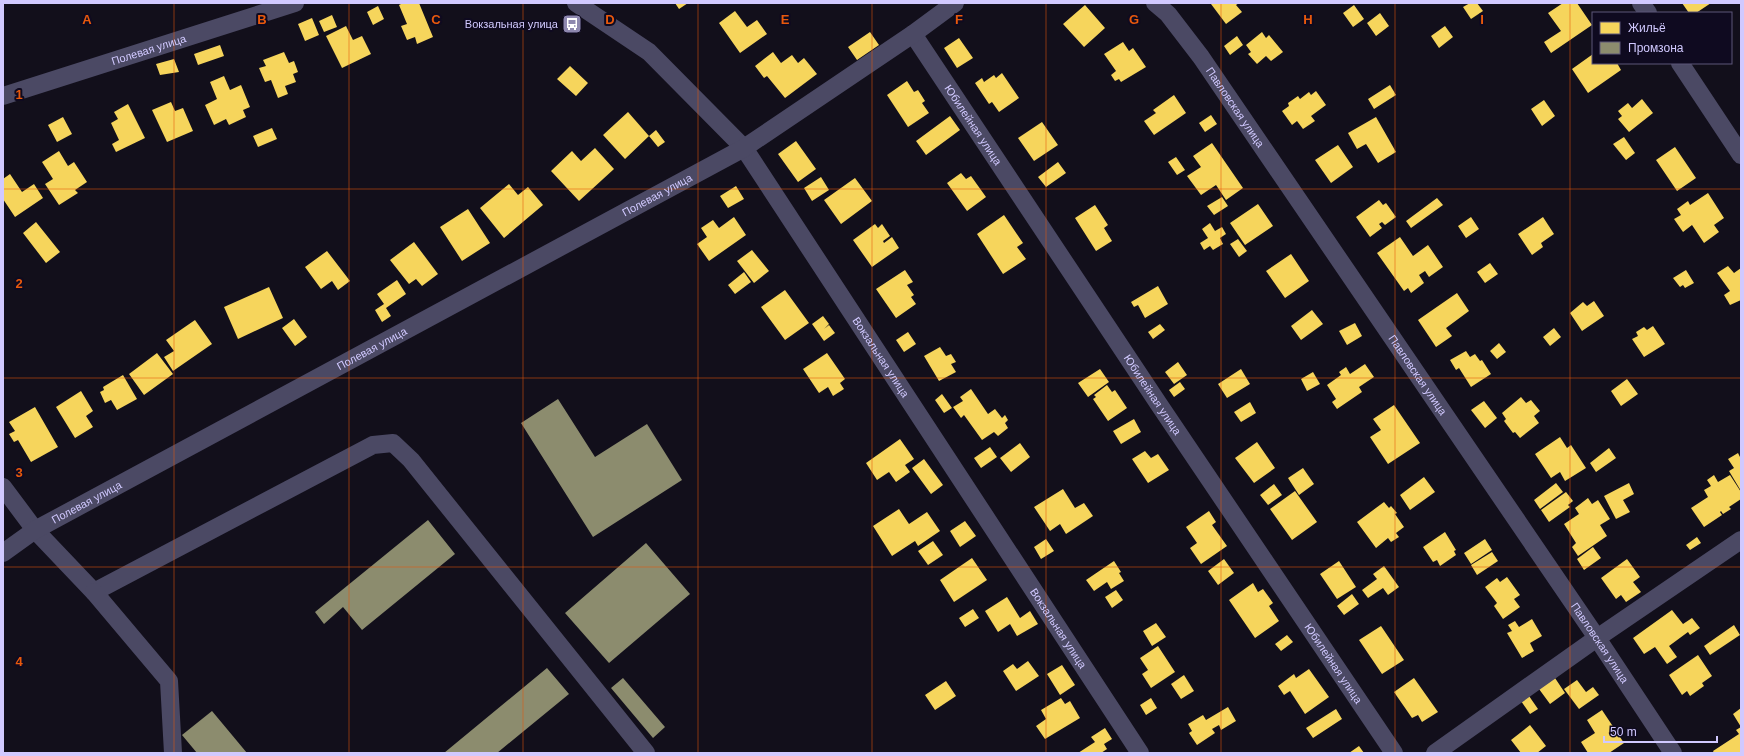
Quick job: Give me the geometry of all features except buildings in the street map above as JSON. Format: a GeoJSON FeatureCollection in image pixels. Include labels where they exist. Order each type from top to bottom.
{"type":"FeatureCollection","features":[{"type":"Feature","properties":{"kind":"street","name":"Полевая улица"},"geometry":{"type":"LineString","coordinates":[[3,96],[295,3]]}},
{"type":"Feature","properties":{"kind":"street","name":"Вокзальная улица"},"geometry":{"type":"LineString","coordinates":[[576,3],[649,52],[744,148],[1140,753]]}},
{"type":"Feature","properties":{"kind":"street","name":"Полевая улица"},"geometry":{"type":"LineString","coordinates":[[3,553],[36,530],[744,148],[913,34],[954,3]]}},
{"type":"Feature","properties":{"kind":"street","name":"Павловская улица"},"geometry":{"type":"LineString","coordinates":[[1155,3],[1168,14],[1201,57],[1597,638],[1673,753]]}},
{"type":"Feature","properties":{"kind":"street"},"geometry":{"type":"LineString","coordinates":[[1641,3],[1647,12]]}},
{"type":"Feature","properties":{"kind":"street","name":"Юбилейная улица"},"geometry":{"type":"LineString","coordinates":[[913,34],[1158,403],[1394,753]]}},
{"type":"Feature","properties":{"kind":"street"},"geometry":{"type":"LineString","coordinates":[[1681,64],[1741,156]]}},
{"type":"Feature","properties":{"kind":"street"},"geometry":{"type":"LineString","coordinates":[[94,592],[372,445],[393,443],[411,460],[646,753]]}},
{"type":"Feature","properties":{"kind":"street"},"geometry":{"type":"LineString","coordinates":[[3,487],[36,530],[94,592],[169,682],[173,753]]}},
{"type":"Feature","properties":{"kind":"street"},"geometry":{"type":"LineString","coordinates":[[1435,753],[1597,638],[1741,540]]}},
{"type":"Feature","properties":{"kind":"place","name":"Вокзальная улица"},"geometry":{"type":"Point","coordinates":[572,24]}}]}
